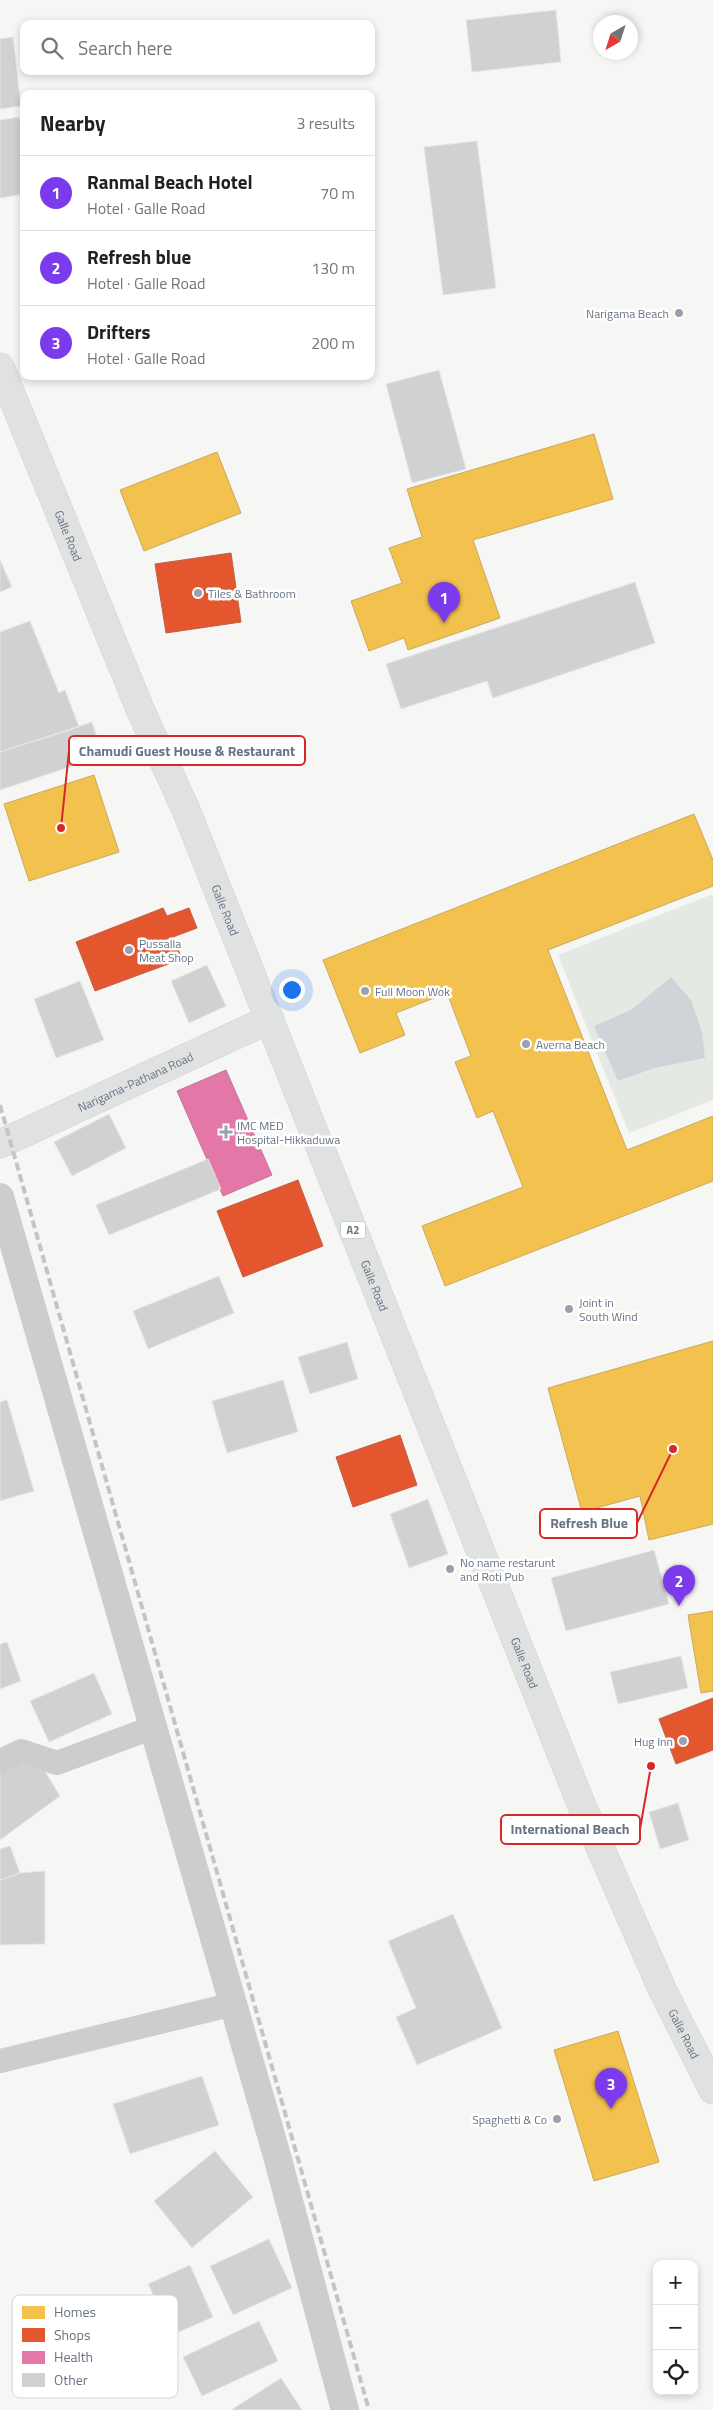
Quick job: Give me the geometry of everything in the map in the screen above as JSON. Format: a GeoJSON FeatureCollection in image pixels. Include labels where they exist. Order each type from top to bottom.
{"type":"FeatureCollection","features":[{"type":"Feature","properties":{"kind":"main road","name":"Galle Road"},"geometry":{"type":"LineString","coordinates":[[0,367],[140,709],[186,810],[582,1806],[663,1991],[713,2090]]}},
{"type":"Feature","properties":{"kind":"main road","name":"Narigama-Pathana Road"},"geometry":{"type":"LineString","coordinates":[[0,1144],[270,1019]]}},
{"type":"Feature","properties":{"kind":"street"},"geometry":{"type":"LineString","coordinates":[[0,1197],[234,2004],[345,2410]]}},
{"type":"Feature","properties":{"kind":"lane"},"geometry":{"type":"LineString","coordinates":[[0,1762],[21,1751],[57,1763],[154,1727]]}},
{"type":"Feature","properties":{"kind":"lane"},"geometry":{"type":"LineString","coordinates":[[0,2060],[234,2004]]}},
{"type":"Feature","properties":{"kind":"shaded area"},"geometry":{"type":"Polygon","coordinates":[[[713,894],[713,1100],[629,1133],[558,955],[713,894]],[[671,977],[632,1009],[594,1026],[618,1081],[655,1068],[705,1057],[691,1000],[671,977]]]}},
{"type":"Feature","properties":{"kind":"shaded area"},"geometry":{"type":"Polygon","coordinates":[[[671,977],[691,1000],[702,1032],[705,1058],[655,1068],[618,1081],[594,1026],[632,1009],[671,977]]]}},
{"type":"Feature","properties":{"kind":"building: Homes"},"geometry":{"type":"Polygon","coordinates":[[[594,434],[613,499],[473,540],[500,618],[408,650],[404,638],[369,651],[351,601],[402,583],[389,548],[422,537],[407,489],[594,434]]]}},
{"type":"Feature","properties":{"kind":"building: Homes"},"geometry":{"type":"Polygon","coordinates":[[[217,452],[241,513],[144,551],[120,490],[217,452]]]}},
{"type":"Feature","properties":{"kind":"building: Homes"},"geometry":{"type":"Polygon","coordinates":[[[94,775],[119,852],[29,881],[4,804],[94,775]]]}},
{"type":"Feature","properties":{"kind":"building: Homes","name":"Averna Beach"},"geometry":{"type":"Polygon","coordinates":[[[694,814],[713,860],[713,886],[548,950],[627,1150],[713,1116],[713,1181],[445,1286],[422,1226],[523,1187],[493,1111],[477,1118],[455,1062],[471,1056],[447,993],[396,1013],[405,1035],[360,1053],[323,960],[694,814]]]}},
{"type":"Feature","properties":{"kind":"building: Homes"},"geometry":{"type":"Polygon","coordinates":[[[713,1341],[713,1524],[649,1540],[640,1496],[582,1512],[548,1388],[713,1341]]]}},
{"type":"Feature","properties":{"kind":"building: Homes"},"geometry":{"type":"Polygon","coordinates":[[[713,1611],[713,1691],[701,1693],[688,1615],[713,1611]]]}},
{"type":"Feature","properties":{"kind":"building: Homes"},"geometry":{"type":"Polygon","coordinates":[[[618,2031],[659,2162],[594,2181],[554,2050],[618,2031]]]}},
{"type":"Feature","properties":{"kind":"building: Shops","name":"Tiles & Bathroom"},"geometry":{"type":"Polygon","coordinates":[[[231,553],[241,622],[166,633],[155,564],[231,553]]]}},
{"type":"Feature","properties":{"kind":"building: Shops","name":"Pussalla Meat Shop"},"geometry":{"type":"Polygon","coordinates":[[[163,908],[167,916],[189,908],[197,928],[173,937],[182,959],[95,991],[76,942],[163,908]]]}},
{"type":"Feature","properties":{"kind":"building: Shops"},"geometry":{"type":"Polygon","coordinates":[[[298,1180],[323,1246],[243,1277],[217,1211],[298,1180]]]}},
{"type":"Feature","properties":{"kind":"building: Shops"},"geometry":{"type":"Polygon","coordinates":[[[400,1435],[417,1485],[353,1507],[336,1457],[400,1435]]]}},
{"type":"Feature","properties":{"kind":"building: Shops"},"geometry":{"type":"Polygon","coordinates":[[[713,1698],[713,1750],[676,1764],[659,1719],[713,1698]]]}},
{"type":"Feature","properties":{"kind":"building: Health"},"geometry":{"type":"Polygon","coordinates":[[[226,1070],[272,1175],[223,1196],[177,1091],[226,1070]]]}},
{"type":"Feature","properties":{"kind":"building: Other"},"geometry":{"type":"Polygon","coordinates":[[[556,10],[561,62],[472,72],[466,20],[556,10]]]}},
{"type":"Feature","properties":{"kind":"building: Other"},"geometry":{"type":"Polygon","coordinates":[[[13,37],[20,106],[0,109],[0,39],[13,37]]]}},
{"type":"Feature","properties":{"kind":"building: Other"},"geometry":{"type":"Polygon","coordinates":[[[19,117],[20,195],[0,198],[0,120],[19,117]]]}},
{"type":"Feature","properties":{"kind":"building: Other"},"geometry":{"type":"Polygon","coordinates":[[[477,141],[496,288],[443,295],[424,147],[477,141]]]}},
{"type":"Feature","properties":{"kind":"building: Other"},"geometry":{"type":"Polygon","coordinates":[[[439,370],[466,469],[412,483],[386,384],[439,370]]]}},
{"type":"Feature","properties":{"kind":"building: Other"},"geometry":{"type":"Polygon","coordinates":[[[0,560],[12,587],[0,592],[0,560]]]}},
{"type":"Feature","properties":{"kind":"building: Other"},"geometry":{"type":"Polygon","coordinates":[[[635,582],[655,643],[493,698],[487,681],[401,709],[386,664],[635,582]]]}},
{"type":"Feature","properties":{"kind":"building: Other"},"geometry":{"type":"Polygon","coordinates":[[[30,621],[59,693],[65,690],[79,727],[0,752],[0,632],[30,621]]]}},
{"type":"Feature","properties":{"kind":"building: Other"},"geometry":{"type":"Polygon","coordinates":[[[92,722],[103,756],[0,790],[0,752],[92,722]]]}},
{"type":"Feature","properties":{"kind":"building: Other"},"geometry":{"type":"Polygon","coordinates":[[[207,965],[226,1006],[189,1023],[171,981],[207,965]]]}},
{"type":"Feature","properties":{"kind":"building: Other"},"geometry":{"type":"Polygon","coordinates":[[[80,981],[104,1040],[56,1058],[34,999],[80,981]]]}},
{"type":"Feature","properties":{"kind":"building: Other"},"geometry":{"type":"Polygon","coordinates":[[[109,1114],[126,1148],[72,1176],[54,1142],[109,1114]]]}},
{"type":"Feature","properties":{"kind":"building: Other"},"geometry":{"type":"Polygon","coordinates":[[[208,1159],[221,1189],[109,1235],[96,1205],[208,1159]]]}},
{"type":"Feature","properties":{"kind":"building: Other"},"geometry":{"type":"Polygon","coordinates":[[[219,1276],[234,1313],[148,1349],[133,1311],[219,1276]]]}},
{"type":"Feature","properties":{"kind":"building: Other"},"geometry":{"type":"Polygon","coordinates":[[[347,1342],[358,1379],[310,1394],[298,1357],[347,1342]]]}},
{"type":"Feature","properties":{"kind":"building: Other"},"geometry":{"type":"Polygon","coordinates":[[[283,1380],[298,1432],[227,1453],[212,1401],[283,1380]]]}},
{"type":"Feature","properties":{"kind":"building: Other"},"geometry":{"type":"Polygon","coordinates":[[[7,1400],[34,1491],[0,1501],[0,1402],[7,1400]]]}},
{"type":"Feature","properties":{"kind":"building: Other"},"geometry":{"type":"Polygon","coordinates":[[[428,1499],[448,1554],[409,1568],[390,1514],[428,1499]]]}},
{"type":"Feature","properties":{"kind":"building: Other"},"geometry":{"type":"Polygon","coordinates":[[[654,1550],[669,1604],[566,1631],[551,1578],[654,1550]]]}},
{"type":"Feature","properties":{"kind":"building: Other"},"geometry":{"type":"Polygon","coordinates":[[[7,1642],[21,1681],[0,1689],[0,1644],[7,1642]]]}},
{"type":"Feature","properties":{"kind":"building: Other"},"geometry":{"type":"Polygon","coordinates":[[[681,1656],[688,1688],[618,1704],[610,1672],[681,1656]]]}},
{"type":"Feature","properties":{"kind":"building: Other"},"geometry":{"type":"Polygon","coordinates":[[[94,1673],[112,1714],[49,1742],[30,1701],[94,1673]]]}},
{"type":"Feature","properties":{"kind":"building: Other"},"geometry":{"type":"Polygon","coordinates":[[[12,1762],[43,1768],[60,1796],[0,1840],[0,1770],[12,1762]]]}},
{"type":"Feature","properties":{"kind":"building: Other"},"geometry":{"type":"Polygon","coordinates":[[[678,1803],[689,1840],[660,1849],[649,1812],[678,1803]]]}},
{"type":"Feature","properties":{"kind":"building: Other"},"geometry":{"type":"Polygon","coordinates":[[[10,1846],[20,1873],[0,1880],[0,1849],[10,1846]]]}},
{"type":"Feature","properties":{"kind":"building: Other"},"geometry":{"type":"Polygon","coordinates":[[[45,1871],[45,1944],[0,1945],[0,1880],[20,1873],[45,1871]]]}},
{"type":"Feature","properties":{"kind":"building: Other"},"geometry":{"type":"Polygon","coordinates":[[[453,1914],[502,2028],[417,2065],[396,2017],[416,2008],[388,1941],[453,1914]]]}},
{"type":"Feature","properties":{"kind":"building: Other"},"geometry":{"type":"Polygon","coordinates":[[[202,2076],[219,2125],[130,2154],[113,2104],[202,2076]]]}},
{"type":"Feature","properties":{"kind":"building: Other"},"geometry":{"type":"Polygon","coordinates":[[[215,2151],[253,2197],[192,2248],[154,2201],[215,2151]]]}},
{"type":"Feature","properties":{"kind":"building: Other"},"geometry":{"type":"Polygon","coordinates":[[[269,2239],[292,2288],[233,2315],[210,2266],[269,2239]]]}},
{"type":"Feature","properties":{"kind":"building: Other"},"geometry":{"type":"Polygon","coordinates":[[[190,2265],[213,2317],[178,2332],[178,2295],[153,2295],[148,2284],[190,2265]]]}},
{"type":"Feature","properties":{"kind":"building: Other"},"geometry":{"type":"Polygon","coordinates":[[[259,2321],[278,2361],[202,2396],[183,2357],[259,2321]]]}},
{"type":"Feature","properties":{"kind":"building: Other"},"geometry":{"type":"Polygon","coordinates":[[[281,2378],[302,2410],[231,2410],[281,2378]]]}},
{"type":"Feature","properties":{"kind":"railway"},"geometry":{"type":"LineString","coordinates":[[0,1105],[369,2410]]}},
{"type":"Feature","properties":{"kind":"place","name":"Narigama Beach"},"geometry":{"type":"Point","coordinates":[679,313]}},
{"type":"Feature","properties":{"kind":"place","name":"Tiles & Bathroom"},"geometry":{"type":"Point","coordinates":[198,593]}},
{"type":"Feature","properties":{"kind":"place","name":"Ranmal Beach Hotel"},"geometry":{"type":"Point","coordinates":[444,623]}},
{"type":"Feature","properties":{"kind":"place","name":"Chamudi Guest House & Restaurant"},"geometry":{"type":"Point","coordinates":[61,828]}},
{"type":"Feature","properties":{"kind":"place","name":"Pussalla Meat Shop"},"geometry":{"type":"Point","coordinates":[129,950]}},
{"type":"Feature","properties":{"kind":"place","name":"Full Moon Wok"},"geometry":{"type":"Point","coordinates":[365,991]}},
{"type":"Feature","properties":{"kind":"place","name":"Averna Beach"},"geometry":{"type":"Point","coordinates":[526,1044]}},
{"type":"Feature","properties":{"kind":"place","name":"IMC MED Hospital-Hikkaduwa"},"geometry":{"type":"Point","coordinates":[226,1132]}},
{"type":"Feature","properties":{"kind":"place","name":"Joint in South Wind"},"geometry":{"type":"Point","coordinates":[569,1309]}},
{"type":"Feature","properties":{"kind":"place","name":"Refresh Blue"},"geometry":{"type":"Point","coordinates":[673,1449]}},
{"type":"Feature","properties":{"kind":"place","name":"No name restarunt and Roti Pub"},"geometry":{"type":"Point","coordinates":[450,1569]}},
{"type":"Feature","properties":{"kind":"place","name":"Refresh blue"},"geometry":{"type":"Point","coordinates":[679,1606]}},
{"type":"Feature","properties":{"kind":"place","name":"Hug Inn"},"geometry":{"type":"Point","coordinates":[683,1741]}},
{"type":"Feature","properties":{"kind":"place","name":"International Beach"},"geometry":{"type":"Point","coordinates":[651,1766]}},
{"type":"Feature","properties":{"kind":"place","name":"Drifters"},"geometry":{"type":"Point","coordinates":[611,2109]}},
{"type":"Feature","properties":{"kind":"place","name":"Spaghetti & Co"},"geometry":{"type":"Point","coordinates":[557,2119]}}]}
